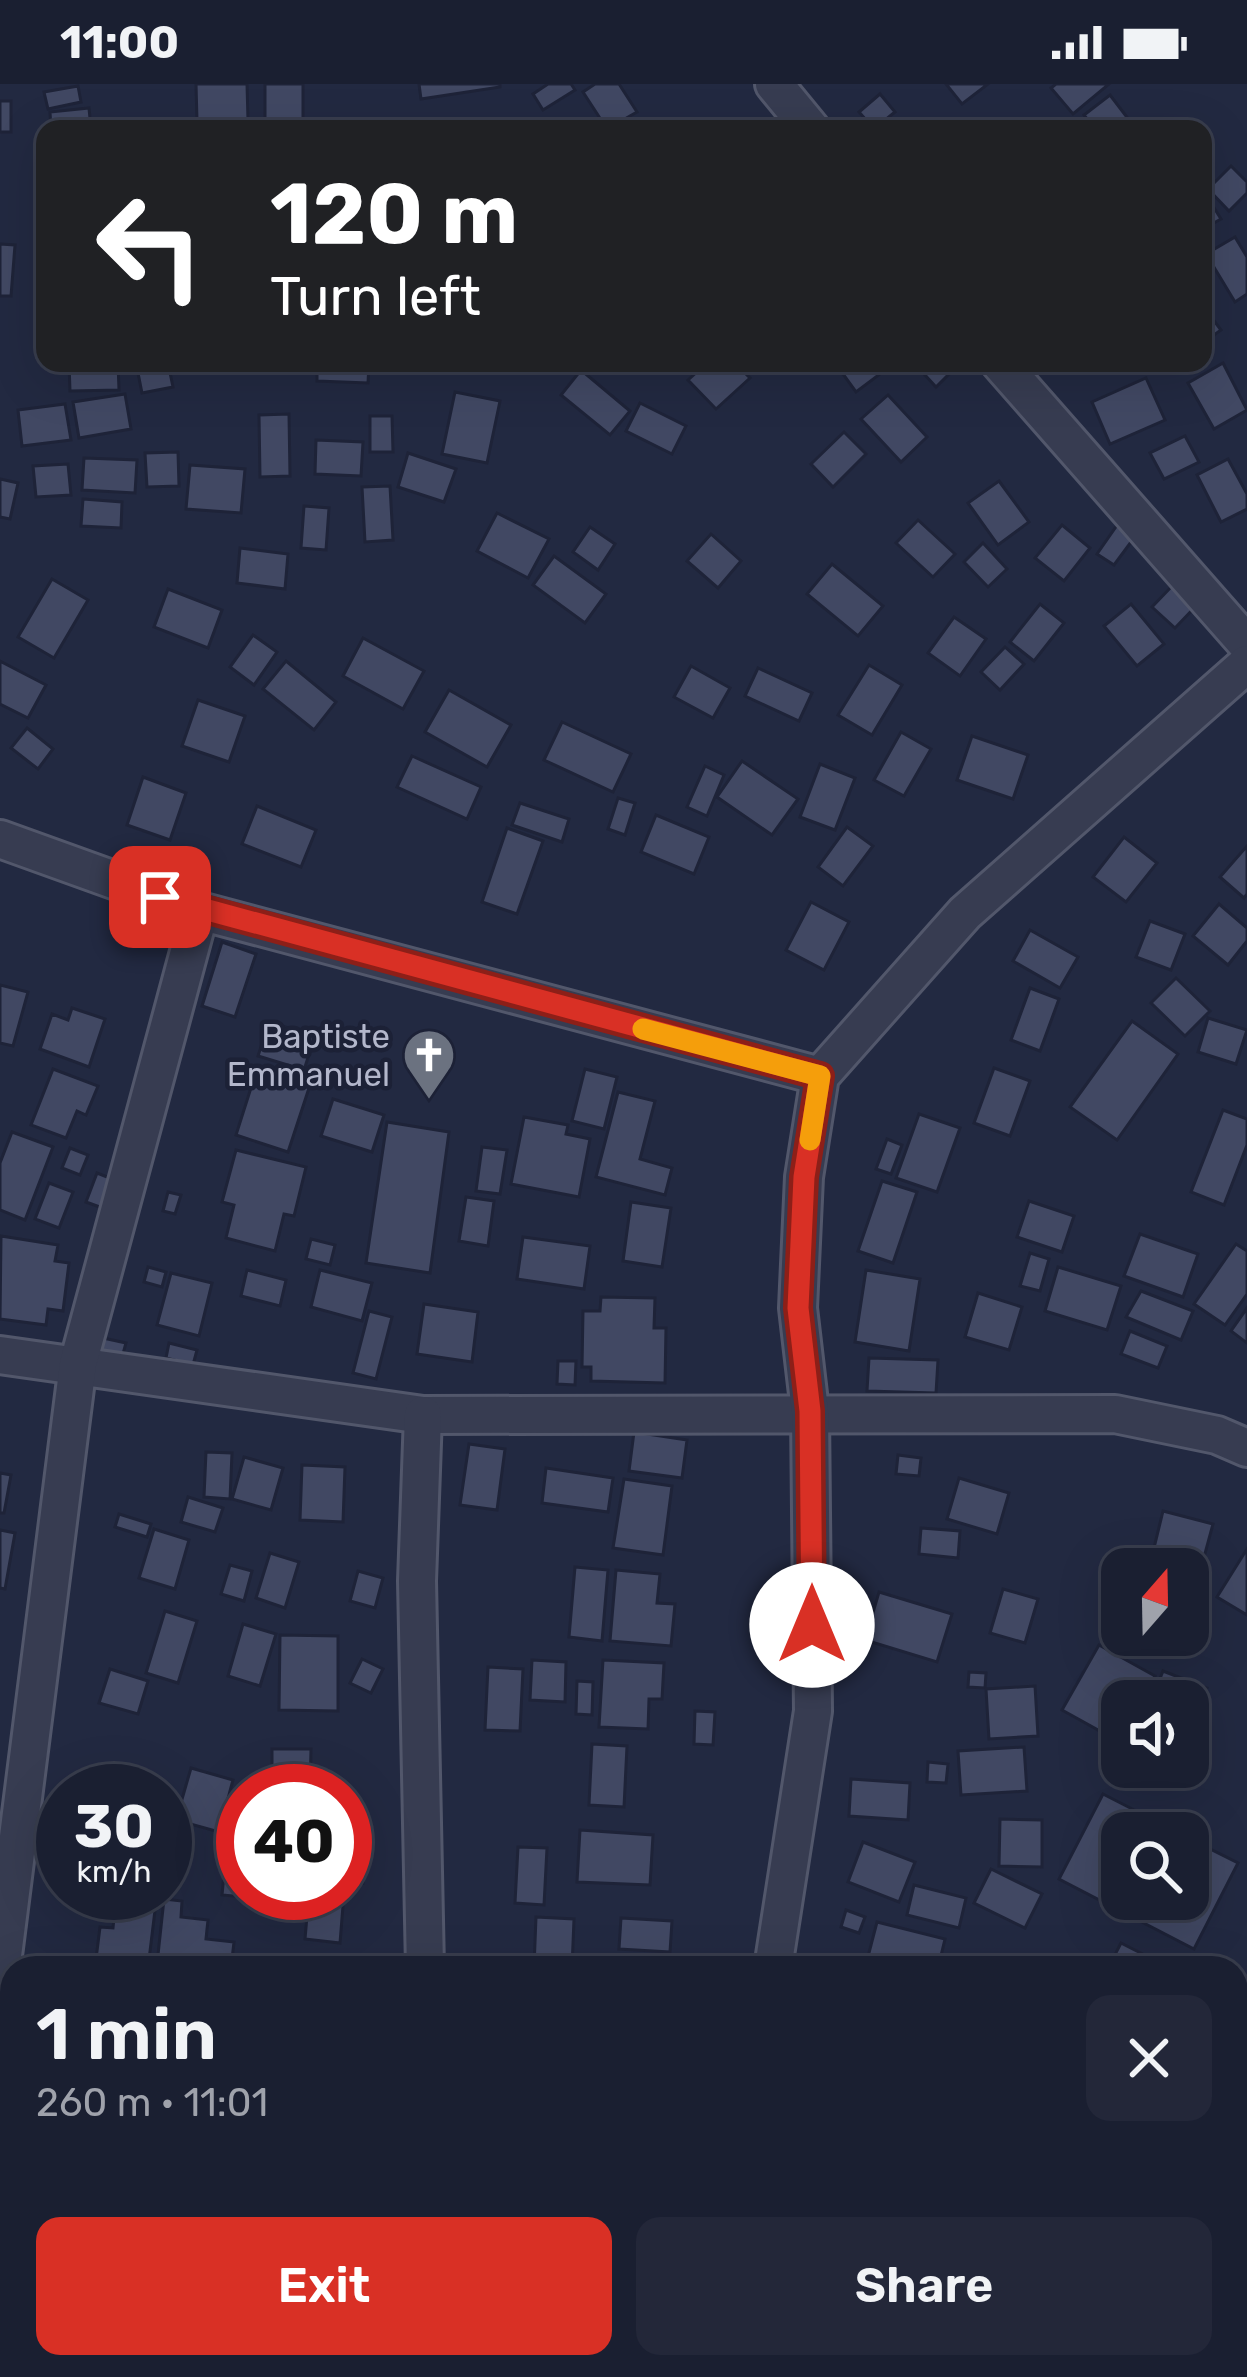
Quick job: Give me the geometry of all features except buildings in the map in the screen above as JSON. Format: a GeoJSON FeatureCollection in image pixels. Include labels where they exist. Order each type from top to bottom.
{"type":"FeatureCollection","features":[{"type":"Feature","properties":{"kind":"street"},"geometry":{"type":"LineString","coordinates":[[774,84],[804,120]]}},
{"type":"Feature","properties":{"kind":"street"},"geometry":{"type":"LineString","coordinates":[[1008,372],[1247,644]]}},
{"type":"Feature","properties":{"kind":"street"},"geometry":{"type":"LineString","coordinates":[[775,1956],[813,1711],[810,1411],[798,1308],[804,1177],[820,1076],[965,913],[1247,664]]}},
{"type":"Feature","properties":{"kind":"street"},"geometry":{"type":"LineString","coordinates":[[0,839],[200,911],[820,1076]]}},
{"type":"Feature","properties":{"kind":"street"},"geometry":{"type":"LineString","coordinates":[[3,1956],[39,1703],[78,1364],[200,911]]}},
{"type":"Feature","properties":{"kind":"street"},"geometry":{"type":"LineString","coordinates":[[0,1355],[423,1414],[1115,1414],[1217,1435],[1247,1448]]}},
{"type":"Feature","properties":{"kind":"street"},"geometry":{"type":"LineString","coordinates":[[423,1414],[417,1581],[425,1956]]}},
{"type":"Feature","properties":{"kind":"slow traffic"},"geometry":{"type":"LineString","coordinates":[[643,1029],[820,1076],[810,1140]]}},
{"type":"Feature","properties":{"kind":"place","name":"Baptiste Emmanuel"},"geometry":{"type":"Point","coordinates":[429,1101]}},
{"type":"Feature","properties":{"kind":"route"},"geometry":{"type":"LineString","coordinates":[[160,897],[820,1076],[804,1177],[798,1308],[810,1411],[812,1625]]}}]}
